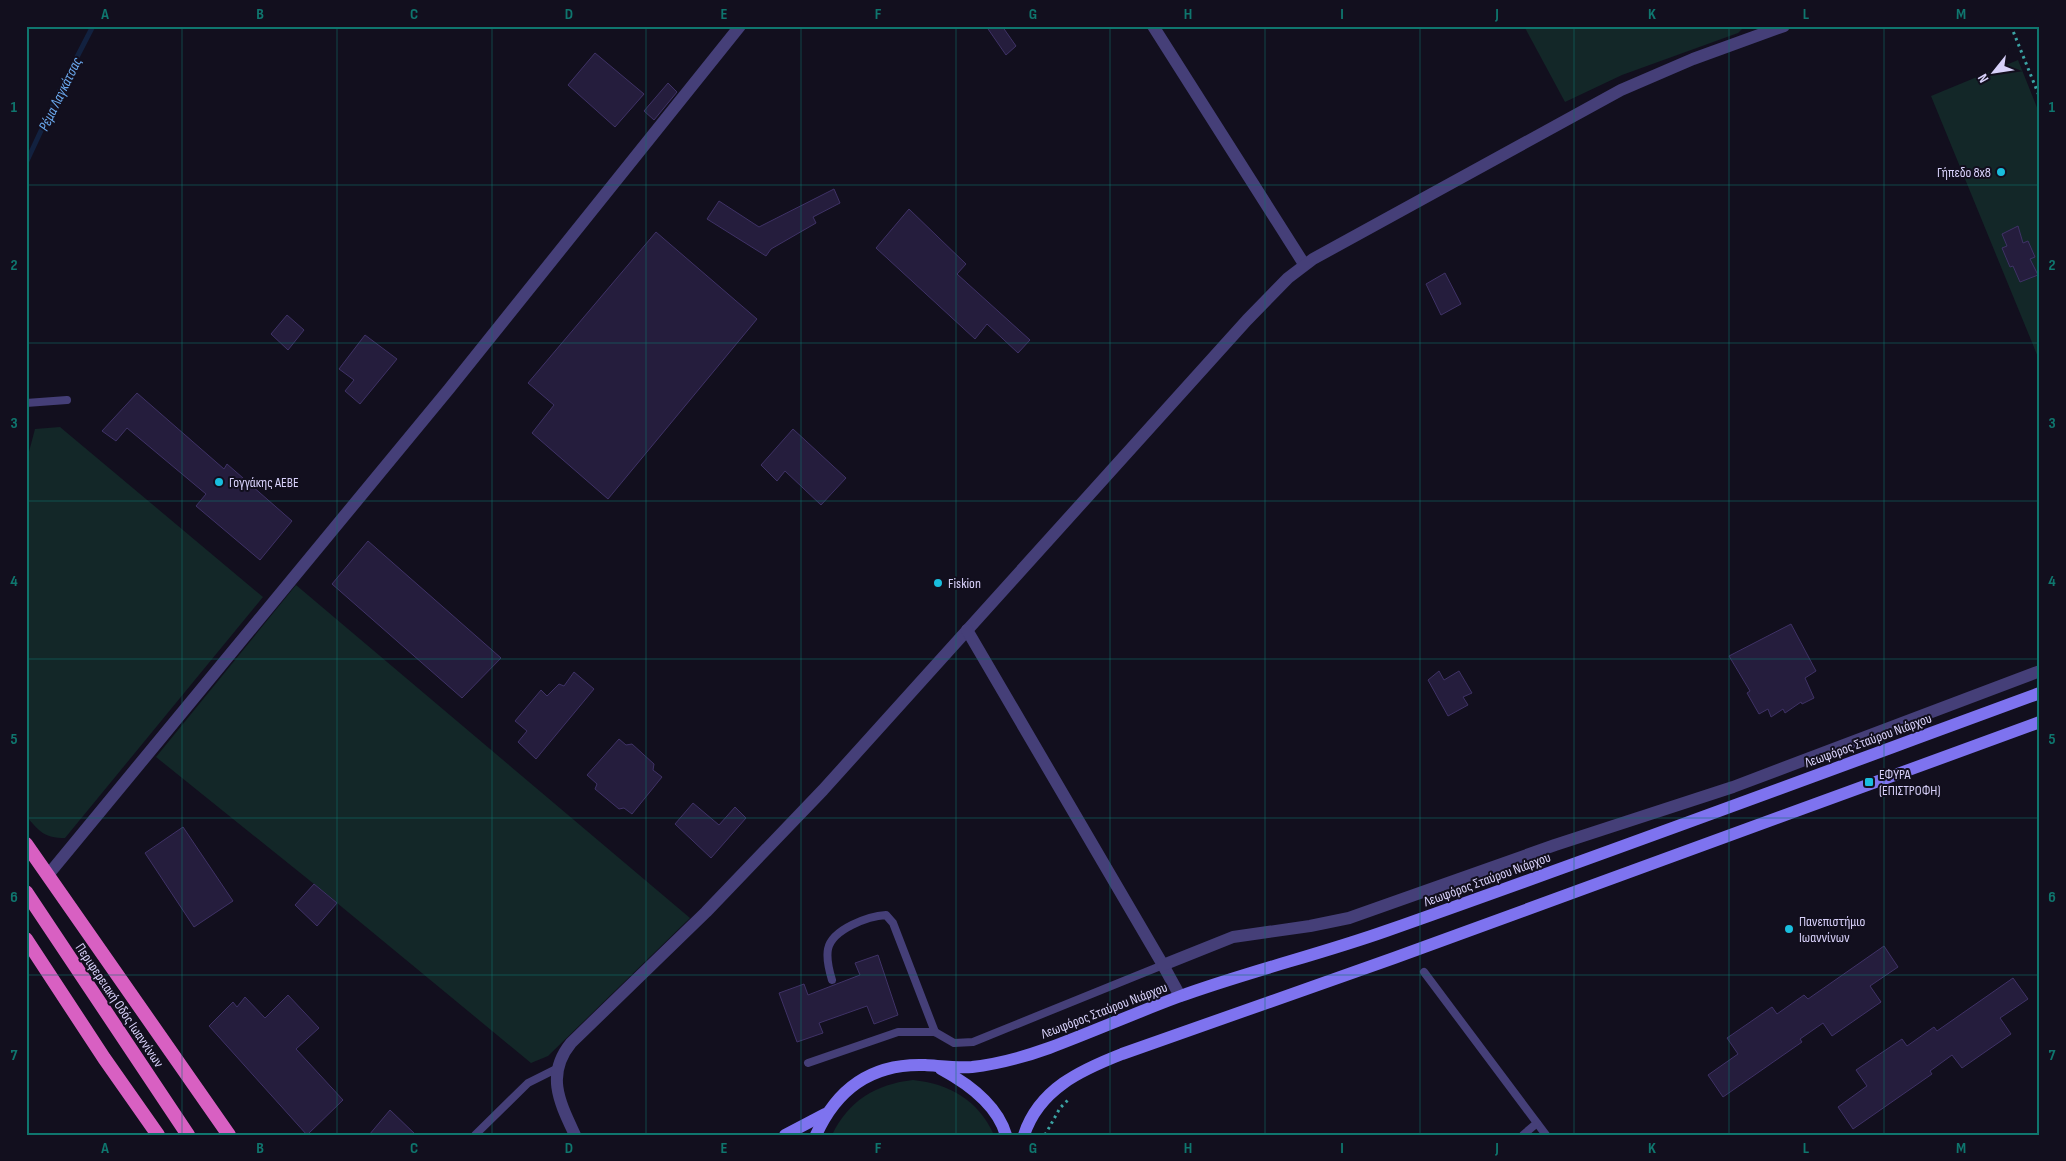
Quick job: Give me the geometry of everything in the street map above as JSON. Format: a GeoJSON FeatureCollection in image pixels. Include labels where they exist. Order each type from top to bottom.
{"type":"FeatureCollection","features":[{"type":"Feature","properties":{"kind":"highway"},"geometry":{"type":"LineString","coordinates":[[26,844],[229,1135]]}},
{"type":"Feature","properties":{"kind":"highway","name":"Περιφερειακή Οδός Ιωαννίνων"},"geometry":{"type":"LineString","coordinates":[[26,892],[188,1135]]}},
{"type":"Feature","properties":{"kind":"highway"},"geometry":{"type":"LineString","coordinates":[[26,939],[104,1058],[158,1135]]}},
{"type":"Feature","properties":{"kind":"highway"},"geometry":{"type":"LineString","coordinates":[[26,954],[54,979]]}},
{"type":"Feature","properties":{"kind":"main road","name":"Λεωφόρος Σταύρου Νιάρχου"},"geometry":{"type":"LineString","coordinates":[[816,1135],[825,1114],[844,1093],[876,1073],[902,1066],[985,1065],[1029,1054],[1180,996],[1382,933],[2040,693]]}},
{"type":"Feature","properties":{"kind":"main road"},"geometry":{"type":"LineString","coordinates":[[1024,1135],[1042,1103],[1056,1088],[1093,1066],[1122,1054],[1394,958],[2040,722]]}},
{"type":"Feature","properties":{"kind":"main road","name":"Λεωφόρος Σταύρου Νιάρχου"},"geometry":{"type":"LineString","coordinates":[[939,1067],[962,1080],[977,1093],[993,1111],[1006,1135]]}},
{"type":"Feature","properties":{"kind":"main road","name":"Λεωφόρος Σταύρου Νιάρχου"},"geometry":{"type":"LineString","coordinates":[[785,1135],[825,1114]]}},
{"type":"Feature","properties":{"kind":"street"},"geometry":{"type":"LineString","coordinates":[[48,875],[450,389],[740,26]]}},
{"type":"Feature","properties":{"kind":"street"},"geometry":{"type":"LineString","coordinates":[[1153,26],[1304,264]]}},
{"type":"Feature","properties":{"kind":"street"},"geometry":{"type":"LineString","coordinates":[[575,1135],[559,1097],[556,1079],[564,1052],[578,1035],[706,912],[823,790],[1247,320],[1304,264],[1621,90],[1758,31],[1784,26]]}},
{"type":"Feature","properties":{"kind":"street"},"geometry":{"type":"LineString","coordinates":[[967,630],[1180,996]]}},
{"type":"Feature","properties":{"kind":"street"},"geometry":{"type":"LineString","coordinates":[[1163,965],[1233,937],[1310,926],[1349,918],[1555,845],[1733,787],[2040,671]]}},
{"type":"Feature","properties":{"kind":"lane"},"geometry":{"type":"LineString","coordinates":[[26,403],[67,400]]}},
{"type":"Feature","properties":{"kind":"lane"},"geometry":{"type":"LineString","coordinates":[[832,980],[828,965],[828,948],[838,932],[874,916],[886,915],[893,923],[935,1032]]}},
{"type":"Feature","properties":{"kind":"lane"},"geometry":{"type":"LineString","coordinates":[[808,1063],[898,1032],[935,1032],[954,1043],[973,1042],[1163,965]]}},
{"type":"Feature","properties":{"kind":"lane"},"geometry":{"type":"LineString","coordinates":[[1424,972],[1546,1135]]}},
{"type":"Feature","properties":{"kind":"lane"},"geometry":{"type":"LineString","coordinates":[[475,1135],[528,1083],[558,1068]]}},
{"type":"Feature","properties":{"kind":"lane"},"geometry":{"type":"LineString","coordinates":[[1522,1135],[1537,1123]]}},
{"type":"Feature","properties":{"kind":"path"},"geometry":{"type":"LineString","coordinates":[[2012,26],[2040,98]]}},
{"type":"Feature","properties":{"kind":"green space"},"geometry":{"type":"Polygon","coordinates":[[[1524,26],[1745,26],[1738,33],[1622,75],[1565,102],[1524,26]]]}},
{"type":"Feature","properties":{"kind":"green space","name":"Γήπεδο 8x8"},"geometry":{"type":"Polygon","coordinates":[[[2018,60],[2040,115],[2040,362],[1931,96],[2018,60]]]}},
{"type":"Feature","properties":{"kind":"green space"},"geometry":{"type":"Polygon","coordinates":[[[60,427],[263,597],[65,838],[52,837],[42,833],[26,816],[26,463],[35,429],[60,427]]]}},
{"type":"Feature","properties":{"kind":"green space"},"geometry":{"type":"Polygon","coordinates":[[[296,585],[690,918],[548,1056],[531,1063],[156,757],[296,585]]]}},
{"type":"Feature","properties":{"kind":"green space"},"geometry":{"type":"Polygon","coordinates":[[[913,1080],[939,1085],[961,1096],[980,1112],[994,1135],[832,1135],[846,1113],[865,1096],[887,1086],[913,1080]]]}},
{"type":"Feature","properties":{"kind":"building"},"geometry":{"type":"Polygon","coordinates":[[[986,26],[1002,26],[1016,46],[1006,55],[986,26]]]}},
{"type":"Feature","properties":{"kind":"building"},"geometry":{"type":"Polygon","coordinates":[[[595,53],[644,94],[615,127],[568,85],[595,53]]]}},
{"type":"Feature","properties":{"kind":"building"},"geometry":{"type":"Polygon","coordinates":[[[668,83],[677,92],[654,120],[644,111],[668,83]]]}},
{"type":"Feature","properties":{"kind":"building"},"geometry":{"type":"Polygon","coordinates":[[[834,189],[840,203],[813,217],[816,223],[771,249],[766,256],[707,219],[719,201],[759,227],[834,189]]]}},
{"type":"Feature","properties":{"kind":"building"},"geometry":{"type":"Polygon","coordinates":[[[909,209],[966,264],[957,274],[1030,340],[1018,353],[987,324],[975,339],[876,248],[909,209]]]}},
{"type":"Feature","properties":{"kind":"building"},"geometry":{"type":"Polygon","coordinates":[[[2018,226],[2023,243],[2028,241],[2035,257],[2030,259],[2038,275],[2020,282],[2013,266],[2010,267],[2002,248],[2007,246],[2002,234],[2018,226]]]}},
{"type":"Feature","properties":{"kind":"building"},"geometry":{"type":"Polygon","coordinates":[[[656,232],[757,319],[608,499],[532,433],[554,405],[528,383],[656,232]]]}},
{"type":"Feature","properties":{"kind":"building"},"geometry":{"type":"Polygon","coordinates":[[[1445,273],[1461,304],[1441,315],[1426,284],[1445,273]]]}},
{"type":"Feature","properties":{"kind":"building"},"geometry":{"type":"Polygon","coordinates":[[[287,315],[304,330],[288,350],[271,334],[287,315]]]}},
{"type":"Feature","properties":{"kind":"building"},"geometry":{"type":"Polygon","coordinates":[[[365,335],[397,359],[360,404],[345,391],[354,380],[339,369],[365,335]]]}},
{"type":"Feature","properties":{"kind":"building","name":"Γογγάκης ΑΕΒΕ"},"geometry":{"type":"Polygon","coordinates":[[[137,393],[224,469],[227,464],[292,521],[260,560],[196,506],[206,494],[127,428],[116,441],[102,431],[137,393]]]}},
{"type":"Feature","properties":{"kind":"building"},"geometry":{"type":"Polygon","coordinates":[[[793,429],[846,478],[821,505],[785,471],[777,481],[761,465],[793,429]]]}},
{"type":"Feature","properties":{"kind":"building"},"geometry":{"type":"Polygon","coordinates":[[[368,541],[501,658],[462,698],[332,584],[368,541]]]}},
{"type":"Feature","properties":{"kind":"building"},"geometry":{"type":"Polygon","coordinates":[[[1791,624],[1816,671],[1805,678],[1814,698],[1802,704],[1801,702],[1785,713],[1783,709],[1771,717],[1768,709],[1759,714],[1747,693],[1750,691],[1729,656],[1791,624]]]}},
{"type":"Feature","properties":{"kind":"building"},"geometry":{"type":"Polygon","coordinates":[[[1439,671],[1444,680],[1459,671],[1472,693],[1463,697],[1468,705],[1448,716],[1428,680],[1439,671]]]}},
{"type":"Feature","properties":{"kind":"building"},"geometry":{"type":"Polygon","coordinates":[[[574,672],[594,689],[536,759],[518,742],[527,731],[515,721],[541,690],[547,696],[559,684],[564,686],[574,672]]]}},
{"type":"Feature","properties":{"kind":"building"},"geometry":{"type":"Polygon","coordinates":[[[619,739],[626,745],[632,744],[654,764],[653,770],[662,777],[632,814],[624,808],[619,809],[595,789],[597,784],[587,775],[619,739]]]}},
{"type":"Feature","properties":{"kind":"building"},"geometry":{"type":"Polygon","coordinates":[[[693,803],[719,825],[735,807],[746,818],[711,858],[675,824],[693,803]]]}},
{"type":"Feature","properties":{"kind":"building"},"geometry":{"type":"Polygon","coordinates":[[[183,827],[233,901],[194,927],[145,853],[183,827]]]}},
{"type":"Feature","properties":{"kind":"building"},"geometry":{"type":"Polygon","coordinates":[[[314,884],[337,903],[317,926],[295,905],[314,884]]]}},
{"type":"Feature","properties":{"kind":"building"},"geometry":{"type":"Polygon","coordinates":[[[1884,946],[1898,967],[1870,986],[1881,1002],[1832,1036],[1823,1023],[1800,1039],[1802,1042],[1723,1097],[1708,1075],[1738,1054],[1727,1038],[1772,1007],[1777,1014],[1804,995],[1808,999],[1884,946]]]}},
{"type":"Feature","properties":{"kind":"building"},"geometry":{"type":"Polygon","coordinates":[[[878,955],[898,1015],[874,1024],[867,1006],[819,1023],[823,1033],[797,1042],[779,993],[804,984],[808,995],[860,975],[855,963],[878,955]]]}},
{"type":"Feature","properties":{"kind":"building"},"geometry":{"type":"Polygon","coordinates":[[[2013,978],[2028,999],[2000,1018],[2011,1034],[1962,1068],[1952,1055],[1930,1071],[1932,1074],[1853,1129],[1838,1107],[1867,1086],[1856,1070],[1902,1039],[1907,1046],[1934,1027],[1937,1031],[2013,978]]]}},
{"type":"Feature","properties":{"kind":"building"},"geometry":{"type":"Polygon","coordinates":[[[288,995],[319,1028],[296,1049],[343,1100],[307,1135],[209,1026],[233,1002],[237,1007],[245,997],[265,1018],[288,995]]]}},
{"type":"Feature","properties":{"kind":"building"},"geometry":{"type":"Polygon","coordinates":[[[390,1110],[416,1135],[369,1135],[390,1110]]]}},
{"type":"Feature","properties":{"kind":"waterway","name":"Ρέμα Λαγκάτσας"},"geometry":{"type":"LineString","coordinates":[[26,163],[60,90],[93,26]]}},
{"type":"Feature","properties":{"kind":"place","name":"Γήπεδο 8x8"},"geometry":{"type":"Point","coordinates":[2001,172]}},
{"type":"Feature","properties":{"kind":"place","name":"Γογγάκης ΑΕΒΕ"},"geometry":{"type":"Point","coordinates":[219,482]}},
{"type":"Feature","properties":{"kind":"place","name":"Fiskion"},"geometry":{"type":"Point","coordinates":[938,583]}},
{"type":"Feature","properties":{"kind":"place","name":"ΕΦΥΡΑ (ΕΠΙΣΤΡΟΦΗ)"},"geometry":{"type":"Point","coordinates":[1869,782]}},
{"type":"Feature","properties":{"kind":"place","name":"Πανεπιστήμιο Ιωαννίνων"},"geometry":{"type":"Point","coordinates":[1789,929]}}]}
